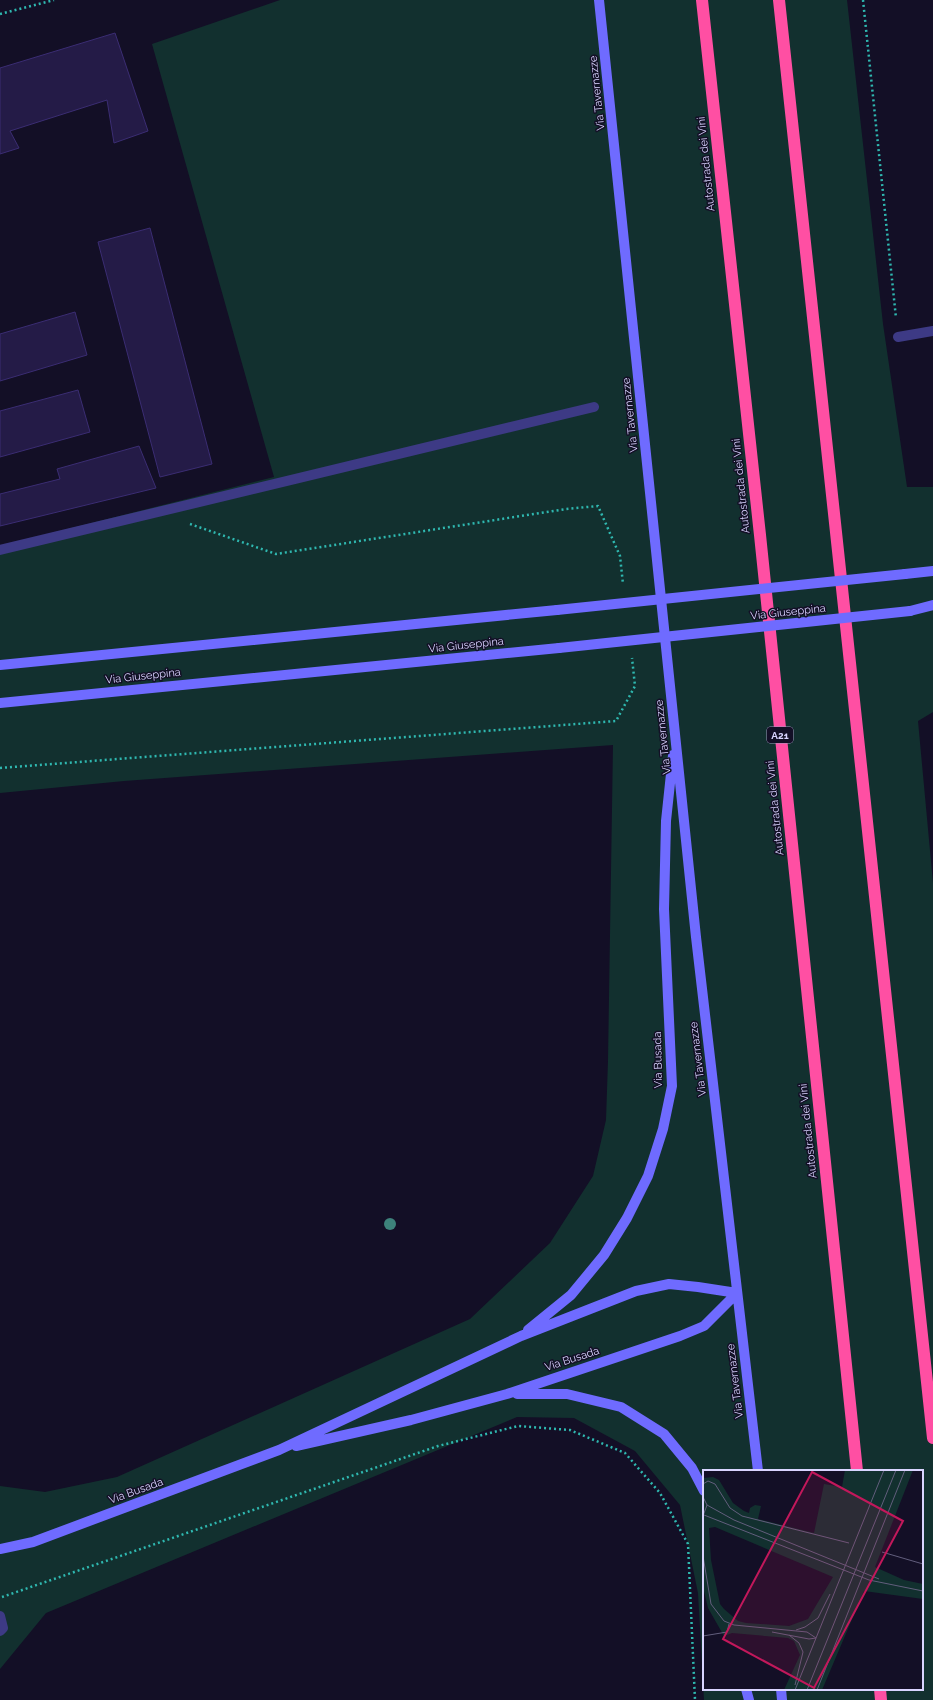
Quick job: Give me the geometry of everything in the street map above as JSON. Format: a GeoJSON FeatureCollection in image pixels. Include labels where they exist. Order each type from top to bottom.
{"type":"FeatureCollection","features":[{"type":"Feature","properties":{"kind":"highway","name":"Autostrada dei Vini"},"geometry":{"type":"LineString","coordinates":[[702,0],[760,535],[857,1470]]}},
{"type":"Feature","properties":{"kind":"highway"},"geometry":{"type":"LineString","coordinates":[[779,0],[933,1438]]}},
{"type":"Feature","properties":{"kind":"highway"},"geometry":{"type":"LineString","coordinates":[[880,1690],[881,1700]]}},
{"type":"Feature","properties":{"kind":"main road","name":"Via Tavernazze"},"geometry":{"type":"LineString","coordinates":[[599,0],[696,937],[758,1470]]}},
{"type":"Feature","properties":{"kind":"main road"},"geometry":{"type":"LineString","coordinates":[[0,665],[933,572]]}},
{"type":"Feature","properties":{"kind":"main road","name":"Via Giuseppina"},"geometry":{"type":"LineString","coordinates":[[0,702],[559,648],[910,611],[933,605]]}},
{"type":"Feature","properties":{"kind":"main road","name":"Via Busada"},"geometry":{"type":"LineString","coordinates":[[521,1336],[571,1295],[604,1255],[627,1218],[648,1176],[663,1129],[672,1086],[664,909],[666,821],[675,734]]}},
{"type":"Feature","properties":{"kind":"main road","name":"Via Busada"},"geometry":{"type":"LineString","coordinates":[[0,1549],[33,1542],[279,1450],[521,1336],[636,1291],[669,1284],[698,1287],[737,1294]]}},
{"type":"Feature","properties":{"kind":"main road","name":"Via Busada"},"geometry":{"type":"LineString","coordinates":[[279,1450],[411,1420],[507,1394],[680,1336],[704,1326],[737,1294]]}},
{"type":"Feature","properties":{"kind":"main road","name":"Via Busada"},"geometry":{"type":"LineString","coordinates":[[507,1394],[567,1394],[621,1407],[664,1434],[692,1468],[703,1489]]}},
{"type":"Feature","properties":{"kind":"main road"},"geometry":{"type":"LineString","coordinates":[[746,1690],[749,1700]]}},
{"type":"Feature","properties":{"kind":"main road"},"geometry":{"type":"LineString","coordinates":[[781,1690],[782,1700]]}},
{"type":"Feature","properties":{"kind":"street"},"geometry":{"type":"LineString","coordinates":[[898,337],[933,331]]}},
{"type":"Feature","properties":{"kind":"street"},"geometry":{"type":"LineString","coordinates":[[0,550],[594,407]]}},
{"type":"Feature","properties":{"kind":"street"},"geometry":{"type":"LineString","coordinates":[[0,1616],[3,1628],[0,1631]]}},
{"type":"Feature","properties":{"kind":"path"},"geometry":{"type":"LineString","coordinates":[[0,14],[54,0]]}},
{"type":"Feature","properties":{"kind":"path"},"geometry":{"type":"LineString","coordinates":[[863,0],[898,337]]}},
{"type":"Feature","properties":{"kind":"path"},"geometry":{"type":"LineString","coordinates":[[0,1598],[438,1446],[518,1426],[570,1430],[625,1454],[660,1493],[688,1544],[695,1700]]}},
{"type":"Feature","properties":{"kind":"green space"},"geometry":{"type":"Polygon","coordinates":[[[280,0],[847,0],[883,324],[907,487],[933,487],[933,712],[918,721],[933,883],[933,1700],[704,1700],[703,1690],[923,1690],[923,1470],[703,1470],[703,1682],[698,1593],[680,1505],[635,1451],[574,1418],[517,1417],[46,1613],[0,1669],[0,1486],[45,1492],[117,1477],[470,1319],[550,1243],[593,1176],[606,1120],[613,745],[124,781],[0,793],[0,546],[274,477],[152,44],[280,0]]]}},
{"type":"Feature","properties":{"kind":"building"},"geometry":{"type":"Polygon","coordinates":[[[115,33],[148,131],[114,143],[107,100],[10,131],[19,148],[0,154],[0,68],[115,33]]]}},
{"type":"Feature","properties":{"kind":"building"},"geometry":{"type":"Polygon","coordinates":[[[150,228],[212,464],[160,477],[98,242],[150,228]]]}},
{"type":"Feature","properties":{"kind":"building"},"geometry":{"type":"Polygon","coordinates":[[[75,312],[87,355],[0,381],[0,334],[75,312]]]}},
{"type":"Feature","properties":{"kind":"building"},"geometry":{"type":"Polygon","coordinates":[[[78,390],[90,432],[0,457],[0,411],[78,390]]]}},
{"type":"Feature","properties":{"kind":"building"},"geometry":{"type":"Polygon","coordinates":[[[139,446],[156,488],[0,526],[0,494],[60,479],[57,469],[139,446]]]}}]}
